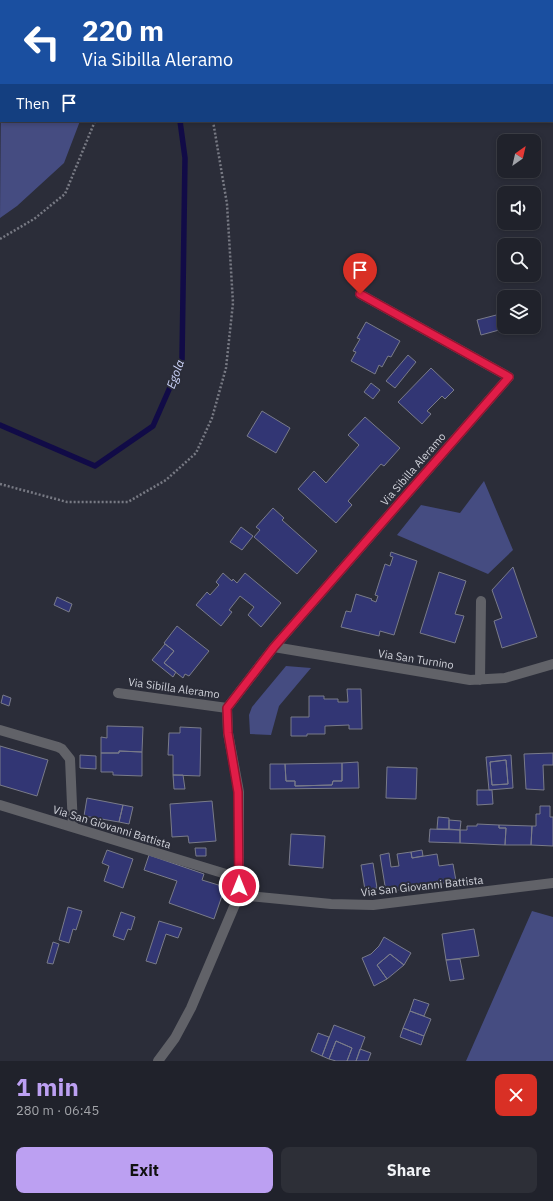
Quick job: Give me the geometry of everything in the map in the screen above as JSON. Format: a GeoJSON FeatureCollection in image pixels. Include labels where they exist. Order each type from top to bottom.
{"type":"FeatureCollection","features":[{"type":"Feature","properties":{"kind":"street","name":"Via Sibilla Aleramo"},"geometry":{"type":"LineString","coordinates":[[239,895],[238,792],[228,733],[227,708],[274,647],[509,377],[360,294]]}},
{"type":"Feature","properties":{"kind":"street"},"geometry":{"type":"LineString","coordinates":[[480,680],[481,601]]}},
{"type":"Feature","properties":{"kind":"street","name":"Via San Turnino"},"geometry":{"type":"LineString","coordinates":[[274,647],[470,680],[505,678],[553,664]]}},
{"type":"Feature","properties":{"kind":"street","name":"Via Sibilla Aleramo"},"geometry":{"type":"LineString","coordinates":[[118,692],[227,708]]}},
{"type":"Feature","properties":{"kind":"street"},"geometry":{"type":"LineString","coordinates":[[0,730],[58,747],[66,753],[70,759],[73,827]]}},
{"type":"Feature","properties":{"kind":"street","name":"Via San Giovanni Battista"},"geometry":{"type":"LineString","coordinates":[[0,805],[239,878]]}},
{"type":"Feature","properties":{"kind":"street","name":"Via San Giovanni Battista"},"geometry":{"type":"LineString","coordinates":[[239,895],[331,904],[373,905],[553,883]]}},
{"type":"Feature","properties":{"kind":"street"},"geometry":{"type":"LineString","coordinates":[[158,1061],[175,1038],[191,1008],[239,895]]}},
{"type":"Feature","properties":{"kind":"path"},"geometry":{"type":"LineString","coordinates":[[0,239],[34,219],[65,194],[95,122]]}},
{"type":"Feature","properties":{"kind":"path"},"geometry":{"type":"LineString","coordinates":[[0,484],[67,502],[128,502],[166,480],[196,453],[212,418],[226,368],[233,303],[227,204],[213,122]]}},
{"type":"Feature","properties":{"kind":"shaded area"},"geometry":{"type":"Polygon","coordinates":[[[1,122],[80,122],[64,163],[17,206],[0,218],[1,122]]]}},
{"type":"Feature","properties":{"kind":"shaded area"},"geometry":{"type":"Polygon","coordinates":[[[484,481],[513,550],[488,574],[397,535],[421,505],[460,513],[484,481]]]}},
{"type":"Feature","properties":{"kind":"shaded area"},"geometry":{"type":"Polygon","coordinates":[[[286,666],[311,668],[279,706],[271,735],[250,734],[249,715],[252,707],[286,666]]]}},
{"type":"Feature","properties":{"kind":"shaded area"},"geometry":{"type":"Polygon","coordinates":[[[532,911],[553,917],[553,1061],[466,1061],[532,911]]]}},
{"type":"Feature","properties":{"kind":"building"},"geometry":{"type":"Polygon","coordinates":[[[497,315],[497,331],[481,335],[477,320],[497,315]]]}},
{"type":"Feature","properties":{"kind":"building"},"geometry":{"type":"Polygon","coordinates":[[[366,322],[400,341],[391,357],[388,356],[382,367],[379,365],[375,374],[351,361],[356,352],[353,351],[360,339],[357,338],[366,322]]]}},
{"type":"Feature","properties":{"kind":"building"},"geometry":{"type":"Polygon","coordinates":[[[408,355],[416,362],[395,388],[386,381],[408,355]]]}},
{"type":"Feature","properties":{"kind":"building"},"geometry":{"type":"Polygon","coordinates":[[[431,368],[454,390],[445,399],[442,396],[427,411],[431,414],[422,424],[398,402],[431,368]]]}},
{"type":"Feature","properties":{"kind":"building"},"geometry":{"type":"Polygon","coordinates":[[[371,383],[380,390],[373,399],[364,392],[371,383]]]}},
{"type":"Feature","properties":{"kind":"building"},"geometry":{"type":"Polygon","coordinates":[[[262,411],[290,428],[276,453],[247,436],[262,411]]]}},
{"type":"Feature","properties":{"kind":"building"},"geometry":{"type":"Polygon","coordinates":[[[365,417],[400,448],[384,466],[381,464],[348,501],[352,505],[336,523],[298,489],[314,471],[326,483],[359,445],[348,435],[365,417]]]}},
{"type":"Feature","properties":{"kind":"building"},"geometry":{"type":"Polygon","coordinates":[[[273,508],[284,518],[282,520],[317,551],[297,574],[254,537],[260,530],[256,527],[273,508]]]}},
{"type":"Feature","properties":{"kind":"building"},"geometry":{"type":"Polygon","coordinates":[[[241,527],[253,536],[242,550],[230,542],[241,527]]]}},
{"type":"Feature","properties":{"kind":"building"},"geometry":{"type":"Polygon","coordinates":[[[391,552],[417,561],[394,635],[380,631],[379,636],[341,627],[346,611],[351,612],[356,594],[372,599],[371,600],[376,602],[378,596],[375,595],[385,564],[390,566],[393,557],[390,556],[391,552]]]}},
{"type":"Feature","properties":{"kind":"building"},"geometry":{"type":"Polygon","coordinates":[[[513,567],[537,637],[502,648],[494,621],[502,618],[492,590],[513,567]]]}},
{"type":"Feature","properties":{"kind":"building"},"geometry":{"type":"Polygon","coordinates":[[[439,572],[466,581],[455,614],[464,616],[455,643],[420,633],[439,572]]]}},
{"type":"Feature","properties":{"kind":"building"},"geometry":{"type":"Polygon","coordinates":[[[223,573],[232,581],[233,579],[237,583],[245,573],[281,603],[261,627],[248,615],[254,607],[240,596],[229,610],[232,612],[221,626],[196,605],[207,592],[210,595],[219,585],[216,582],[223,573]]]}},
{"type":"Feature","properties":{"kind":"building"},"geometry":{"type":"Polygon","coordinates":[[[57,597],[72,604],[69,612],[54,605],[57,597]]]}},
{"type":"Feature","properties":{"kind":"building"},"geometry":{"type":"Polygon","coordinates":[[[177,626],[209,651],[189,676],[185,674],[183,678],[164,663],[174,651],[164,643],[177,626]]]}},
{"type":"Feature","properties":{"kind":"building"},"geometry":{"type":"Polygon","coordinates":[[[165,644],[174,651],[164,663],[176,672],[173,677],[152,660],[165,644]]]}},
{"type":"Feature","properties":{"kind":"building"},"geometry":{"type":"Polygon","coordinates":[[[347,689],[361,689],[362,729],[349,729],[349,725],[325,726],[325,734],[291,736],[291,717],[309,717],[309,696],[324,696],[324,699],[338,699],[338,702],[348,702],[347,689]]]}},
{"type":"Feature","properties":{"kind":"building"},"geometry":{"type":"Polygon","coordinates":[[[3,695],[11,698],[9,706],[1,703],[3,695]]]}},
{"type":"Feature","properties":{"kind":"building"},"geometry":{"type":"Polygon","coordinates":[[[107,726],[143,727],[142,752],[119,751],[119,753],[101,753],[101,737],[107,738],[107,726]]]}},
{"type":"Feature","properties":{"kind":"building"},"geometry":{"type":"Polygon","coordinates":[[[180,727],[201,728],[200,776],[173,775],[173,755],[168,755],[169,733],[180,733],[180,727]]]}},
{"type":"Feature","properties":{"kind":"building"},"geometry":{"type":"Polygon","coordinates":[[[0,746],[48,760],[37,796],[0,785],[0,746]]]}},
{"type":"Feature","properties":{"kind":"building"},"geometry":{"type":"Polygon","coordinates":[[[119,751],[142,752],[142,776],[113,775],[113,772],[101,772],[101,753],[119,753],[119,751]]]}},
{"type":"Feature","properties":{"kind":"building"},"geometry":{"type":"Polygon","coordinates":[[[553,753],[553,765],[543,765],[544,790],[526,789],[524,754],[553,753]]]}},
{"type":"Feature","properties":{"kind":"building"},"geometry":{"type":"Polygon","coordinates":[[[80,755],[96,756],[96,769],[80,768],[80,755]]]}},
{"type":"Feature","properties":{"kind":"building"},"geometry":{"type":"Polygon","coordinates":[[[511,755],[513,788],[489,790],[486,757],[511,755]],[[506,760],[490,762],[492,785],[508,784],[506,760]]]}},
{"type":"Feature","properties":{"kind":"building"},"geometry":{"type":"Polygon","coordinates":[[[506,760],[508,784],[492,785],[490,762],[506,760]]]}},
{"type":"Feature","properties":{"kind":"building"},"geometry":{"type":"Polygon","coordinates":[[[358,762],[359,788],[270,789],[270,764],[285,764],[286,781],[295,781],[295,786],[332,785],[333,781],[342,781],[342,763],[358,762]]]}},
{"type":"Feature","properties":{"kind":"building"},"geometry":{"type":"Polygon","coordinates":[[[342,763],[342,781],[333,781],[332,785],[295,786],[295,781],[286,781],[285,764],[342,763]]]}},
{"type":"Feature","properties":{"kind":"building"},"geometry":{"type":"Polygon","coordinates":[[[387,767],[417,768],[416,799],[386,798],[387,767]]]}},
{"type":"Feature","properties":{"kind":"building"},"geometry":{"type":"Polygon","coordinates":[[[173,775],[183,775],[185,789],[174,789],[173,775]]]}},
{"type":"Feature","properties":{"kind":"building"},"geometry":{"type":"Polygon","coordinates":[[[477,790],[492,790],[493,804],[477,805],[477,790]]]}},
{"type":"Feature","properties":{"kind":"building"},"geometry":{"type":"Polygon","coordinates":[[[87,798],[123,805],[119,822],[84,816],[87,798]]]}},
{"type":"Feature","properties":{"kind":"building"},"geometry":{"type":"Polygon","coordinates":[[[212,801],[216,841],[189,843],[188,836],[172,837],[170,804],[212,801]]]}},
{"type":"Feature","properties":{"kind":"building"},"geometry":{"type":"Polygon","coordinates":[[[123,805],[133,807],[129,824],[119,822],[123,805]]]}},
{"type":"Feature","properties":{"kind":"building"},"geometry":{"type":"Polygon","coordinates":[[[540,806],[550,806],[550,817],[553,817],[553,846],[531,845],[532,826],[536,826],[536,814],[540,814],[540,806]]]}},
{"type":"Feature","properties":{"kind":"building"},"geometry":{"type":"Polygon","coordinates":[[[438,817],[449,818],[449,829],[437,829],[438,817]]]}},
{"type":"Feature","properties":{"kind":"building"},"geometry":{"type":"Polygon","coordinates":[[[449,820],[461,821],[460,830],[449,829],[449,820]]]}},
{"type":"Feature","properties":{"kind":"building"},"geometry":{"type":"Polygon","coordinates":[[[477,824],[499,825],[499,828],[506,828],[505,845],[460,843],[460,830],[467,830],[467,826],[477,826],[477,824]]]}},
{"type":"Feature","properties":{"kind":"building"},"geometry":{"type":"Polygon","coordinates":[[[499,825],[532,826],[531,845],[505,845],[506,828],[499,828],[499,825]]]}},
{"type":"Feature","properties":{"kind":"building"},"geometry":{"type":"Polygon","coordinates":[[[430,829],[460,830],[460,843],[429,842],[430,829]]]}},
{"type":"Feature","properties":{"kind":"building"},"geometry":{"type":"Polygon","coordinates":[[[291,834],[325,836],[323,868],[289,865],[291,834]]]}},
{"type":"Feature","properties":{"kind":"building"},"geometry":{"type":"Polygon","coordinates":[[[195,848],[206,848],[206,856],[196,856],[195,848]]]}},
{"type":"Feature","properties":{"kind":"building"},"geometry":{"type":"Polygon","coordinates":[[[107,850],[133,859],[123,888],[104,881],[109,866],[102,863],[107,850]]]}},
{"type":"Feature","properties":{"kind":"building"},"geometry":{"type":"Polygon","coordinates":[[[422,850],[423,856],[412,858],[411,852],[422,850]]]}},
{"type":"Feature","properties":{"kind":"building"},"geometry":{"type":"Polygon","coordinates":[[[411,852],[412,858],[437,854],[439,866],[453,864],[456,881],[386,892],[380,855],[389,853],[391,867],[399,866],[397,854],[411,852]]]}},
{"type":"Feature","properties":{"kind":"building"},"geometry":{"type":"Polygon","coordinates":[[[149,855],[204,874],[202,880],[225,887],[214,919],[169,903],[177,881],[144,870],[149,855]]]}},
{"type":"Feature","properties":{"kind":"building"},"geometry":{"type":"Polygon","coordinates":[[[373,863],[377,888],[365,890],[361,865],[373,863]]]}},
{"type":"Feature","properties":{"kind":"building"},"geometry":{"type":"Polygon","coordinates":[[[68,907],[82,911],[76,930],[73,929],[69,943],[59,940],[68,907]]]}},
{"type":"Feature","properties":{"kind":"building"},"geometry":{"type":"Polygon","coordinates":[[[121,912],[135,917],[131,930],[128,929],[124,940],[113,936],[121,912]]]}},
{"type":"Feature","properties":{"kind":"building"},"geometry":{"type":"Polygon","coordinates":[[[159,921],[182,928],[178,938],[166,934],[156,964],[146,961],[159,921]]]}},
{"type":"Feature","properties":{"kind":"building"},"geometry":{"type":"Polygon","coordinates":[[[474,929],[479,956],[446,960],[442,934],[474,929]]]}},
{"type":"Feature","properties":{"kind":"building"},"geometry":{"type":"Polygon","coordinates":[[[384,937],[411,953],[404,965],[390,954],[377,965],[387,979],[374,986],[362,958],[371,954],[379,946],[384,937]]]}},
{"type":"Feature","properties":{"kind":"building"},"geometry":{"type":"Polygon","coordinates":[[[53,942],[59,944],[53,964],[47,963],[53,942]]]}},
{"type":"Feature","properties":{"kind":"building"},"geometry":{"type":"Polygon","coordinates":[[[390,954],[404,965],[387,979],[377,965],[390,954]]]}},
{"type":"Feature","properties":{"kind":"building"},"geometry":{"type":"Polygon","coordinates":[[[460,959],[464,979],[450,981],[446,960],[460,959]]]}},
{"type":"Feature","properties":{"kind":"building"},"geometry":{"type":"Polygon","coordinates":[[[414,999],[429,1004],[424,1016],[410,1011],[414,999]]]}},
{"type":"Feature","properties":{"kind":"building"},"geometry":{"type":"Polygon","coordinates":[[[410,1011],[431,1019],[424,1036],[403,1028],[410,1011]]]}},
{"type":"Feature","properties":{"kind":"building"},"geometry":{"type":"Polygon","coordinates":[[[334,1025],[365,1037],[356,1061],[347,1061],[352,1048],[336,1041],[329,1059],[322,1056],[334,1025]]]}},
{"type":"Feature","properties":{"kind":"building"},"geometry":{"type":"Polygon","coordinates":[[[403,1028],[424,1036],[421,1045],[400,1037],[403,1028]]]}},
{"type":"Feature","properties":{"kind":"building"},"geometry":{"type":"Polygon","coordinates":[[[318,1033],[329,1037],[322,1056],[311,1051],[318,1033]]]}},
{"type":"Feature","properties":{"kind":"building"},"geometry":{"type":"Polygon","coordinates":[[[336,1041],[352,1048],[347,1061],[336,1061],[329,1059],[336,1041]]]}},
{"type":"Feature","properties":{"kind":"building"},"geometry":{"type":"Polygon","coordinates":[[[360,1049],[371,1053],[368,1061],[356,1061],[360,1049]]]}},
{"type":"Feature","properties":{"kind":"waterway","name":"Egola"},"geometry":{"type":"LineString","coordinates":[[0,425],[95,466],[153,426],[182,360],[185,158],[180,122]]}},
{"type":"Feature","properties":{"kind":"route"},"geometry":{"type":"LineString","coordinates":[[239,886],[238,792],[228,733],[227,708],[274,647],[509,377],[360,294]]}}]}
